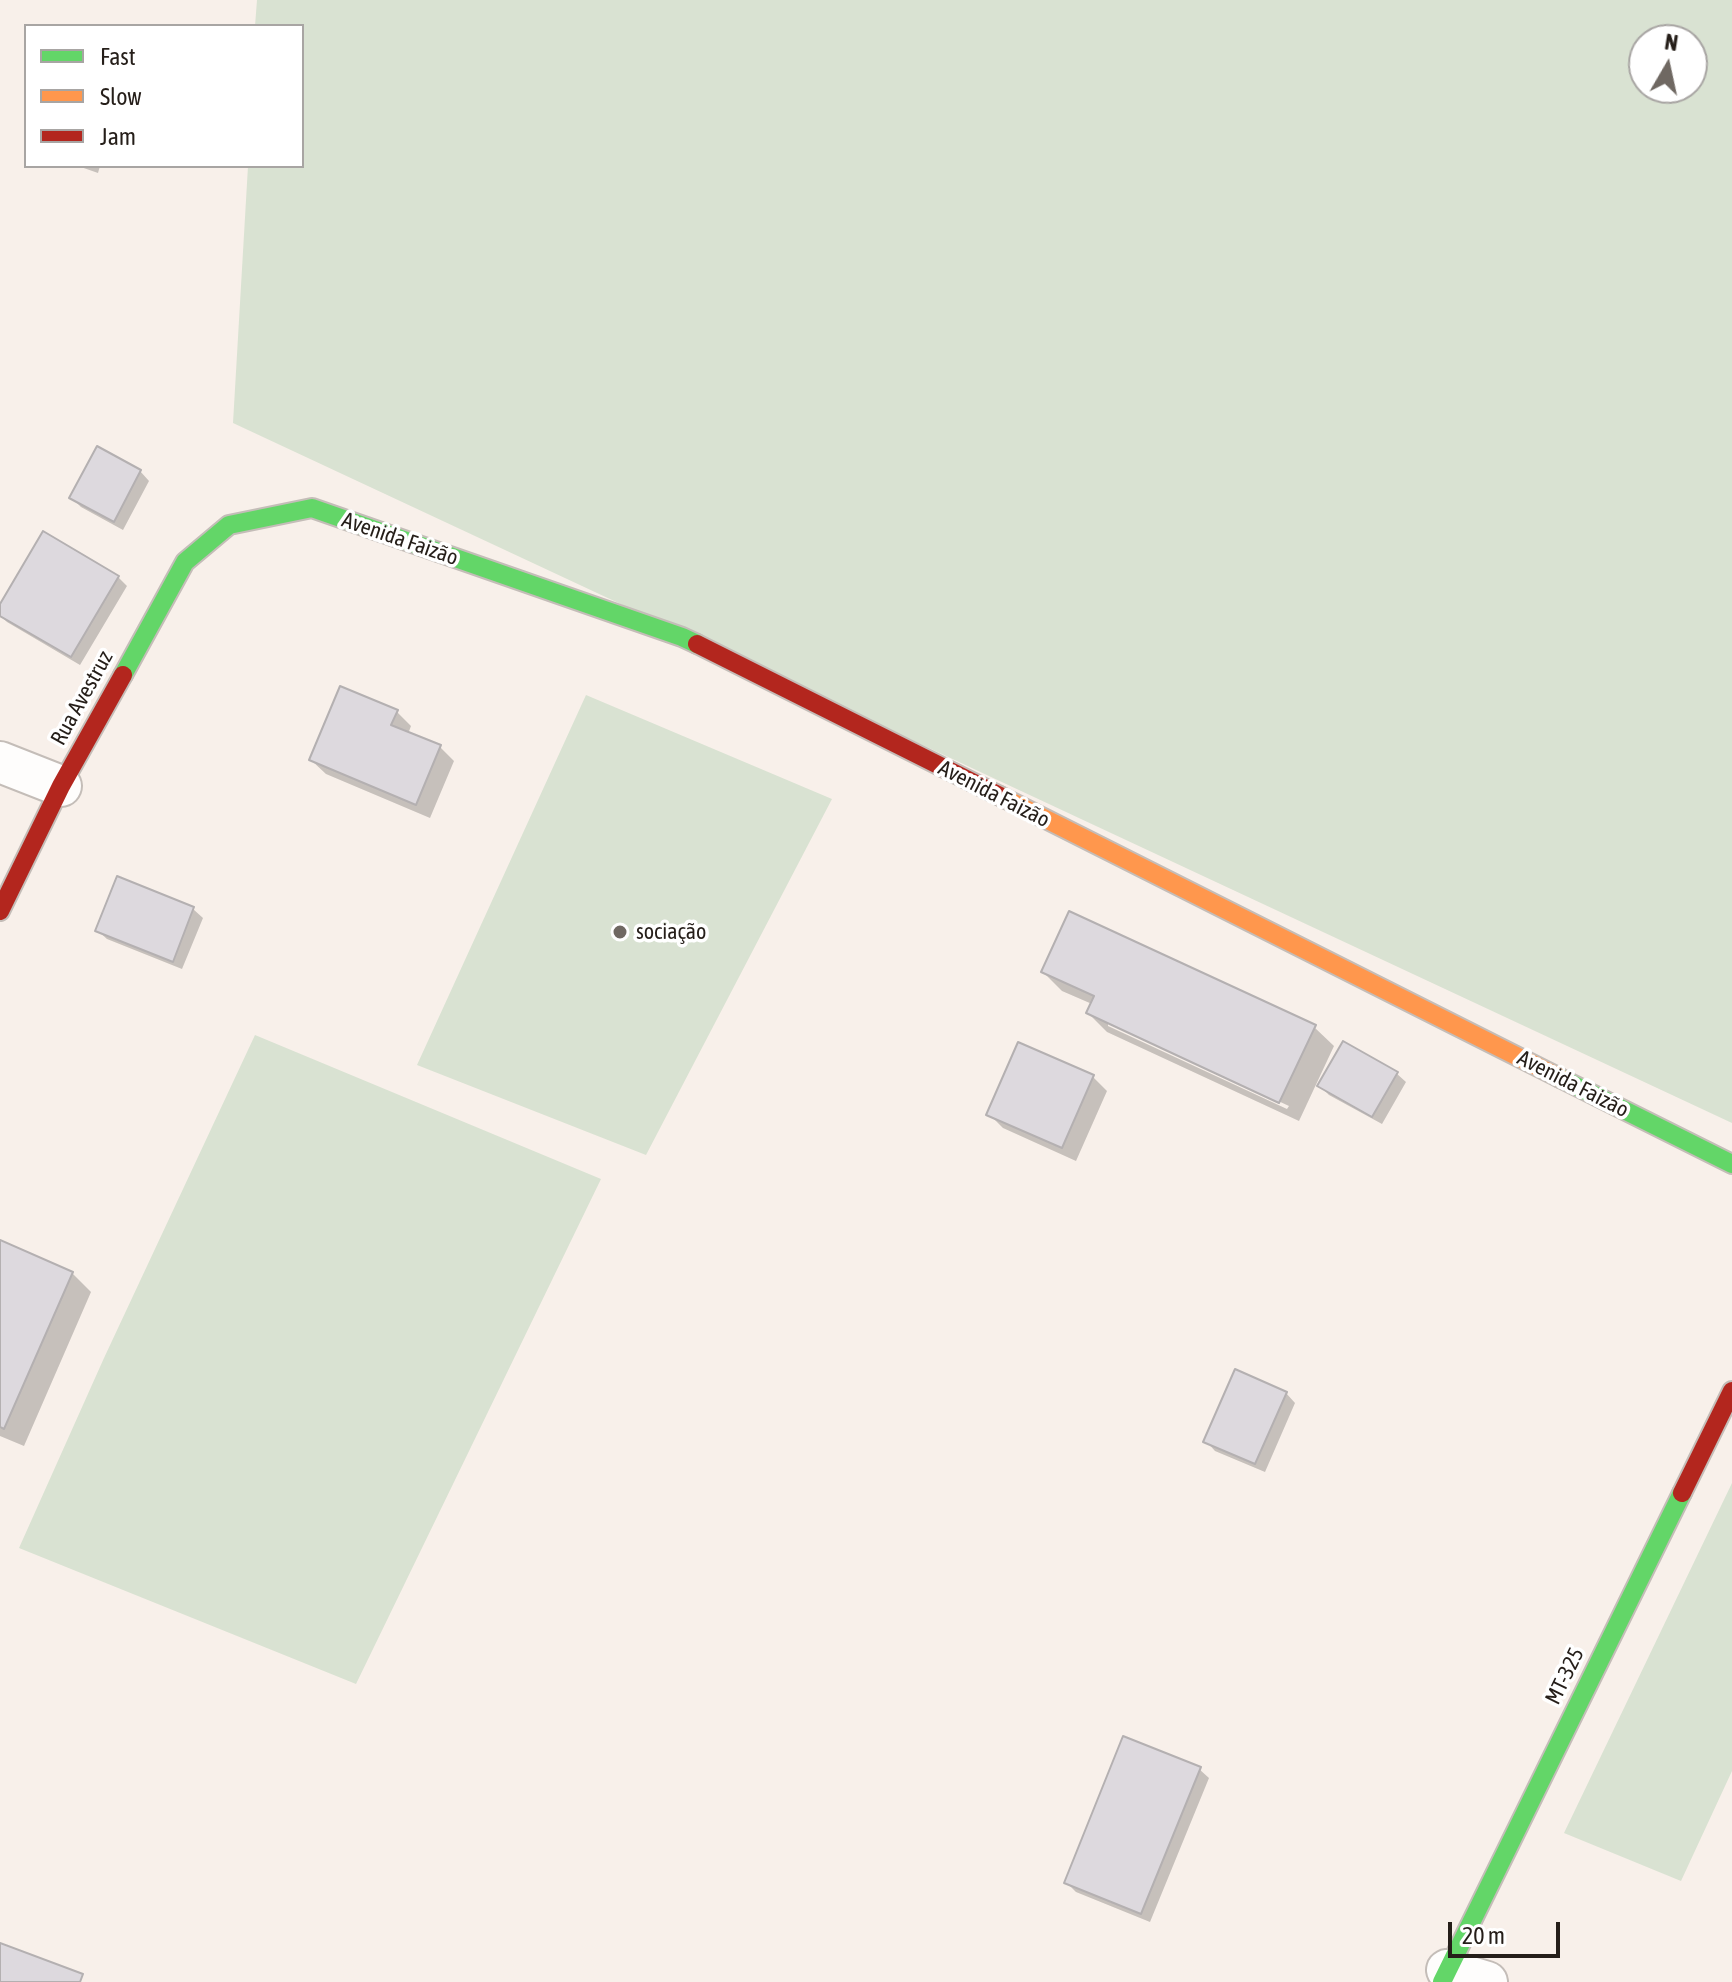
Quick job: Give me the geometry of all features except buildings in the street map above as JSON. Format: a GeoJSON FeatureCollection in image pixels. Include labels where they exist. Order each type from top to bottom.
{"type":"FeatureCollection","features":[{"type":"Feature","properties":{"kind":"street","name":"Avenida Faizão"},"geometry":{"type":"LineString","coordinates":[[229,525],[312,508],[682,637],[1732,1164]]}},
{"type":"Feature","properties":{"kind":"street","name":"Rua Avestruz"},"geometry":{"type":"LineString","coordinates":[[0,911],[61,786],[185,562],[229,525]]}},
{"type":"Feature","properties":{"kind":"street"},"geometry":{"type":"LineString","coordinates":[[0,762],[61,786]]}},
{"type":"Feature","properties":{"kind":"street","name":"MT-325"},"geometry":{"type":"LineString","coordinates":[[1444,1976],[1732,1391]]}},
{"type":"Feature","properties":{"kind":"street"},"geometry":{"type":"LineString","coordinates":[[1444,1976],[1487,1982]]}},
{"type":"Feature","properties":{"kind":"green space"},"geometry":{"type":"Polygon","coordinates":[[[257,0],[1732,0],[1732,1123],[233,423],[248,168],[304,168],[304,24],[255,24],[257,0]]]}},
{"type":"Feature","properties":{"kind":"green space","name":"sociação"},"geometry":{"type":"Polygon","coordinates":[[[586,695],[832,799],[646,1155],[417,1065],[586,695]]]}},
{"type":"Feature","properties":{"kind":"green space"},"geometry":{"type":"Polygon","coordinates":[[[255,1035],[601,1179],[356,1684],[19,1548],[255,1035]]]}},
{"type":"Feature","properties":{"kind":"green space"},"geometry":{"type":"Polygon","coordinates":[[[1732,1483],[1732,1771],[1681,1881],[1564,1833],[1732,1483]]]}},
{"type":"Feature","properties":{"kind":"traffic: fast"},"geometry":{"type":"LineString","coordinates":[[123,675],[185,562],[229,525],[312,508],[697,644]]}},
{"type":"Feature","properties":{"kind":"traffic: fast"},"geometry":{"type":"LineString","coordinates":[[1560,1078],[1732,1164]]}},
{"type":"Feature","properties":{"kind":"traffic: fast"},"geometry":{"type":"LineString","coordinates":[[1442,1982],[1682,1493]]}},
{"type":"Feature","properties":{"kind":"traffic: slow"},"geometry":{"type":"LineString","coordinates":[[1000,796],[1560,1078]]}},
{"type":"Feature","properties":{"kind":"traffic: jam"},"geometry":{"type":"LineString","coordinates":[[697,644],[1000,796]]}},
{"type":"Feature","properties":{"kind":"traffic: jam"},"geometry":{"type":"LineString","coordinates":[[0,911],[61,786],[123,675]]}},
{"type":"Feature","properties":{"kind":"traffic: jam"},"geometry":{"type":"LineString","coordinates":[[1682,1493],[1732,1391]]}},
{"type":"Feature","properties":{"kind":"place","name":"sociação"},"geometry":{"type":"Point","coordinates":[620,932]}}]}
